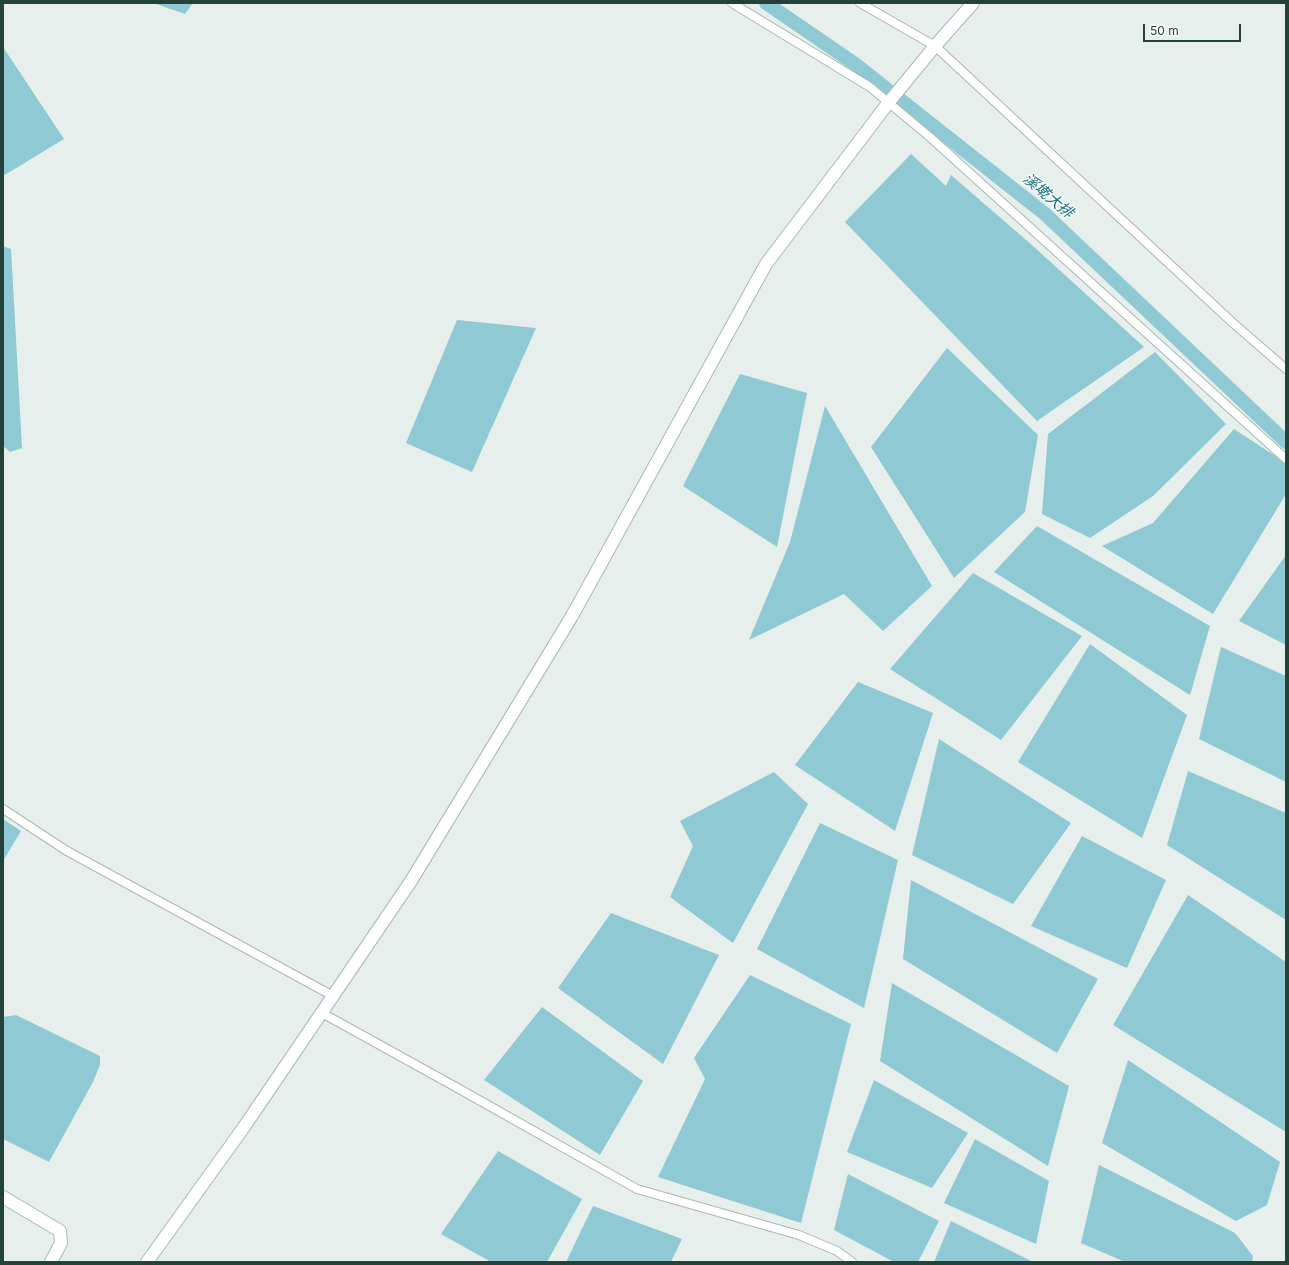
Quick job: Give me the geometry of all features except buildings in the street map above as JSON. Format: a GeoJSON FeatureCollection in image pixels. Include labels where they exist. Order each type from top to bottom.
{"type":"FeatureCollection","features":[{"type":"Feature","properties":{"kind":"main road"},"geometry":{"type":"LineString","coordinates":[[147,1262],[322,1013],[411,881],[572,616],[766,264],[891,99],[932,49],[973,3]]}},
{"type":"Feature","properties":{"kind":"main road"},"geometry":{"type":"LineString","coordinates":[[3,1197],[60,1231],[61,1243],[51,1262]]}},
{"type":"Feature","properties":{"kind":"lane"},"geometry":{"type":"LineString","coordinates":[[732,3],[891,99],[943,149],[1286,459]]}},
{"type":"Feature","properties":{"kind":"lane"},"geometry":{"type":"LineString","coordinates":[[860,3],[932,49],[1233,323],[1286,368]]}},
{"type":"Feature","properties":{"kind":"lane"},"geometry":{"type":"LineString","coordinates":[[3,808],[67,851],[333,996]]}},
{"type":"Feature","properties":{"kind":"lane"},"geometry":{"type":"LineString","coordinates":[[322,1013],[637,1190],[799,1235],[837,1251],[852,1262]]}},
{"type":"Feature","properties":{"kind":"water"},"geometry":{"type":"Polygon","coordinates":[[[153,3],[193,3],[185,14],[153,3]]]}},
{"type":"Feature","properties":{"kind":"water"},"geometry":{"type":"Polygon","coordinates":[[[3,47],[64,139],[3,176],[3,47]]]}},
{"type":"Feature","properties":{"kind":"water"},"geometry":{"type":"Polygon","coordinates":[[[911,154],[946,186],[951,175],[1033,246],[1144,347],[1037,421],[845,222],[911,154]]]}},
{"type":"Feature","properties":{"kind":"water"},"geometry":{"type":"Polygon","coordinates":[[[3,246],[11,249],[22,448],[10,452],[3,446],[3,246]]]}},
{"type":"Feature","properties":{"kind":"water"},"geometry":{"type":"Polygon","coordinates":[[[457,320],[536,328],[472,472],[406,443],[457,320]]]}},
{"type":"Feature","properties":{"kind":"water"},"geometry":{"type":"Polygon","coordinates":[[[947,348],[1038,435],[1025,512],[954,578],[871,447],[947,348]]]}},
{"type":"Feature","properties":{"kind":"water"},"geometry":{"type":"Polygon","coordinates":[[[1155,352],[1226,424],[1153,496],[1090,538],[1042,514],[1048,434],[1155,352]]]}},
{"type":"Feature","properties":{"kind":"water"},"geometry":{"type":"Polygon","coordinates":[[[740,374],[807,393],[777,547],[683,486],[740,374]]]}},
{"type":"Feature","properties":{"kind":"water"},"geometry":{"type":"Polygon","coordinates":[[[825,406],[932,586],[883,631],[844,594],[749,640],[790,542],[825,406]]]}},
{"type":"Feature","properties":{"kind":"water"},"geometry":{"type":"Polygon","coordinates":[[[1234,429],[1286,463],[1286,494],[1213,614],[1102,546],[1153,523],[1234,429]]]}},
{"type":"Feature","properties":{"kind":"water"},"geometry":{"type":"Polygon","coordinates":[[[1037,526],[1210,626],[1190,695],[994,572],[1037,526]]]}},
{"type":"Feature","properties":{"kind":"water"},"geometry":{"type":"Polygon","coordinates":[[[1286,555],[1286,645],[1239,621],[1286,555]]]}},
{"type":"Feature","properties":{"kind":"water"},"geometry":{"type":"Polygon","coordinates":[[[973,573],[1082,636],[1001,740],[890,669],[973,573]]]}},
{"type":"Feature","properties":{"kind":"water"},"geometry":{"type":"Polygon","coordinates":[[[1090,644],[1187,715],[1142,838],[1018,762],[1090,644]]]}},
{"type":"Feature","properties":{"kind":"water"},"geometry":{"type":"Polygon","coordinates":[[[1221,647],[1286,676],[1286,782],[1199,739],[1221,647]]]}},
{"type":"Feature","properties":{"kind":"water"},"geometry":{"type":"Polygon","coordinates":[[[858,682],[933,713],[895,831],[795,765],[858,682]]]}},
{"type":"Feature","properties":{"kind":"water"},"geometry":{"type":"Polygon","coordinates":[[[939,739],[1071,823],[1013,904],[912,855],[939,739]]]}},
{"type":"Feature","properties":{"kind":"water"},"geometry":{"type":"Polygon","coordinates":[[[1188,771],[1286,813],[1286,920],[1167,845],[1188,771]]]}},
{"type":"Feature","properties":{"kind":"water"},"geometry":{"type":"Polygon","coordinates":[[[774,772],[808,804],[733,943],[670,897],[693,846],[680,821],[774,772]]]}},
{"type":"Feature","properties":{"kind":"water"},"geometry":{"type":"Polygon","coordinates":[[[3,819],[21,831],[3,861],[3,819]]]}},
{"type":"Feature","properties":{"kind":"water"},"geometry":{"type":"Polygon","coordinates":[[[820,823],[898,860],[864,1008],[757,949],[820,823]]]}},
{"type":"Feature","properties":{"kind":"water"},"geometry":{"type":"Polygon","coordinates":[[[1082,836],[1166,880],[1127,968],[1031,926],[1082,836]]]}},
{"type":"Feature","properties":{"kind":"water"},"geometry":{"type":"Polygon","coordinates":[[[911,880],[1098,979],[1057,1053],[903,959],[911,880]]]}},
{"type":"Feature","properties":{"kind":"water"},"geometry":{"type":"Polygon","coordinates":[[[1188,895],[1286,962],[1286,1132],[1113,1025],[1188,895]]]}},
{"type":"Feature","properties":{"kind":"water"},"geometry":{"type":"Polygon","coordinates":[[[611,913],[719,955],[663,1064],[558,988],[611,913]]]}},
{"type":"Feature","properties":{"kind":"water"},"geometry":{"type":"Polygon","coordinates":[[[750,975],[851,1024],[801,1223],[658,1177],[705,1079],[694,1058],[750,975]]]}},
{"type":"Feature","properties":{"kind":"water"},"geometry":{"type":"Polygon","coordinates":[[[892,983],[1069,1086],[1048,1166],[880,1061],[892,983]]]}},
{"type":"Feature","properties":{"kind":"water"},"geometry":{"type":"Polygon","coordinates":[[[542,1007],[643,1081],[600,1155],[484,1080],[542,1007]]]}},
{"type":"Feature","properties":{"kind":"water"},"geometry":{"type":"Polygon","coordinates":[[[16,1015],[100,1056],[100,1065],[93,1082],[49,1162],[3,1139],[3,1017],[16,1015]]]}},
{"type":"Feature","properties":{"kind":"water"},"geometry":{"type":"Polygon","coordinates":[[[1128,1060],[1280,1162],[1267,1205],[1236,1221],[1102,1143],[1128,1060]]]}},
{"type":"Feature","properties":{"kind":"water"},"geometry":{"type":"Polygon","coordinates":[[[874,1080],[968,1133],[932,1188],[847,1152],[874,1080]]]}},
{"type":"Feature","properties":{"kind":"water"},"geometry":{"type":"Polygon","coordinates":[[[975,1139],[1049,1181],[1036,1244],[944,1203],[975,1139]]]}},
{"type":"Feature","properties":{"kind":"water"},"geometry":{"type":"Polygon","coordinates":[[[498,1151],[582,1199],[547,1262],[491,1262],[441,1234],[498,1151]]]}},
{"type":"Feature","properties":{"kind":"water"},"geometry":{"type":"Polygon","coordinates":[[[1099,1165],[1235,1233],[1253,1256],[1252,1262],[1125,1262],[1081,1243],[1099,1165]]]}},
{"type":"Feature","properties":{"kind":"water"},"geometry":{"type":"Polygon","coordinates":[[[848,1174],[939,1221],[918,1262],[894,1262],[834,1230],[848,1174]]]}},
{"type":"Feature","properties":{"kind":"water"},"geometry":{"type":"Polygon","coordinates":[[[593,1206],[682,1239],[671,1262],[566,1262],[593,1206]]]}},
{"type":"Feature","properties":{"kind":"water"},"geometry":{"type":"Polygon","coordinates":[[[951,1221],[1031,1261],[1031,1262],[934,1262],[951,1221]]]}},
{"type":"Feature","properties":{"kind":"waterway","name":"溪墘大排"},"geometry":{"type":"LineString","coordinates":[[766,3],[855,64],[1045,214],[1286,442]]}}]}
